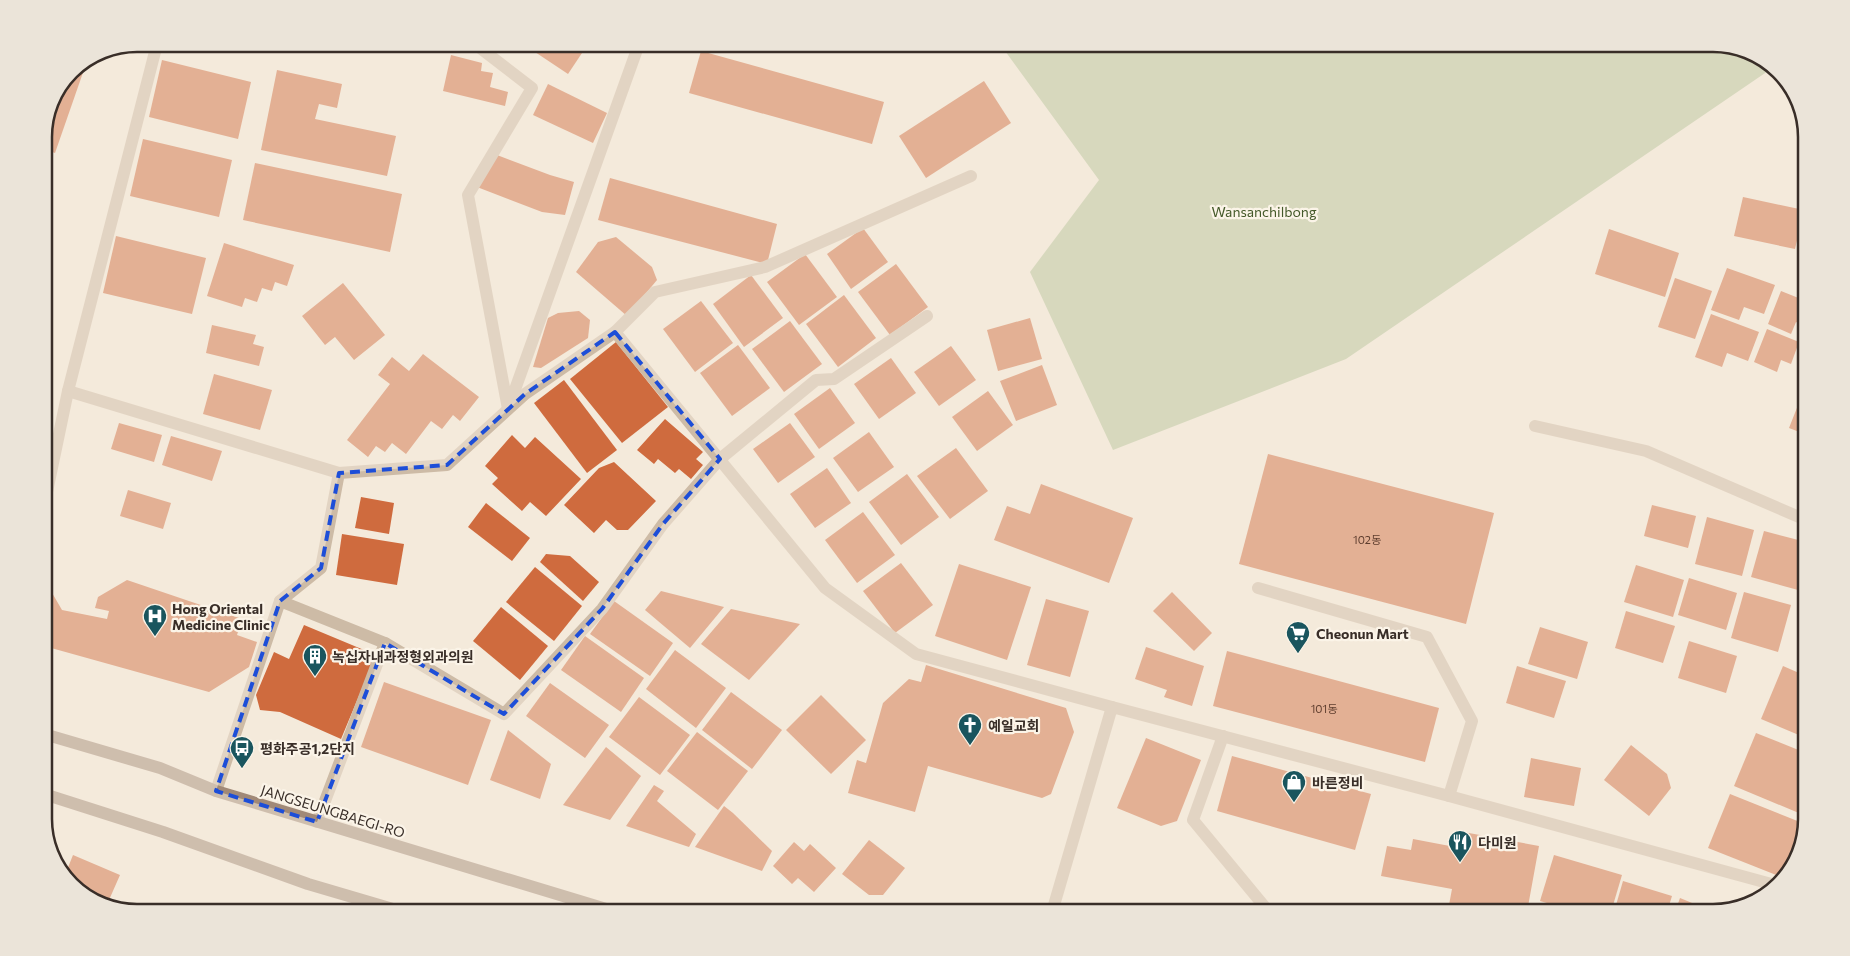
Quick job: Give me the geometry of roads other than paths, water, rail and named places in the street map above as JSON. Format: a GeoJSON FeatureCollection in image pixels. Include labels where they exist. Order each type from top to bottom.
{"type":"FeatureCollection","features":[{"type":"Feature","properties":{"kind":"street"},"geometry":{"type":"LineString","coordinates":[[53,463],[68,391],[155,52]]}},
{"type":"Feature","properties":{"kind":"street"},"geometry":{"type":"LineString","coordinates":[[485,52],[532,88],[468,196],[508,409]]}},
{"type":"Feature","properties":{"kind":"street"},"geometry":{"type":"LineString","coordinates":[[508,409],[635,52]]}},
{"type":"Feature","properties":{"kind":"street"},"geometry":{"type":"LineString","coordinates":[[68,391],[339,473],[447,465],[525,394],[615,332],[655,292],[765,267],[971,176]]}},
{"type":"Feature","properties":{"kind":"street"},"geometry":{"type":"LineString","coordinates":[[280,600],[385,643],[504,714],[602,609],[663,524],[720,459],[816,380],[834,380],[927,316]]}},
{"type":"Feature","properties":{"kind":"street"},"geometry":{"type":"LineString","coordinates":[[615,332],[825,588],[916,654],[1769,882]]}},
{"type":"Feature","properties":{"kind":"street"},"geometry":{"type":"LineString","coordinates":[[1535,426],[1646,451],[1798,516]]}},
{"type":"Feature","properties":{"kind":"street"},"geometry":{"type":"LineString","coordinates":[[216,791],[280,600],[321,568],[339,473]]}},
{"type":"Feature","properties":{"kind":"street"},"geometry":{"type":"LineString","coordinates":[[1258,588],[1427,637],[1472,721],[1449,796]]}},
{"type":"Feature","properties":{"kind":"street"},"geometry":{"type":"LineString","coordinates":[[317,822],[385,643]]}},
{"type":"Feature","properties":{"kind":"street"},"geometry":{"type":"LineString","coordinates":[[1054,904],[1112,707]]}},
{"type":"Feature","properties":{"kind":"street"},"geometry":{"type":"LineString","coordinates":[[1223,736],[1193,820],[1262,904]]}},
{"type":"Feature","properties":{"kind":"street","name":"JANGSEUNGBAEGI-RO"},"geometry":{"type":"LineString","coordinates":[[53,737],[160,768],[216,791],[589,904]]}},
{"type":"Feature","properties":{"kind":"street"},"geometry":{"type":"LineString","coordinates":[[53,797],[163,832],[308,884],[376,904]]}},
{"type":"Feature","properties":{"kind":"place","name":"Hong Oriental Medicine Clinic"},"geometry":{"type":"Point","coordinates":[155,637]}},
{"type":"Feature","properties":{"kind":"place","name":"Cheonun Mart"},"geometry":{"type":"Point","coordinates":[1298,654]}},
{"type":"Feature","properties":{"kind":"place","name":"녹십자내과정형외과의원"},"geometry":{"type":"Point","coordinates":[315,677]}},
{"type":"Feature","properties":{"kind":"place","name":"예일교회"},"geometry":{"type":"Point","coordinates":[970,746]}},
{"type":"Feature","properties":{"kind":"place","name":"평화주공1,2단지"},"geometry":{"type":"Point","coordinates":[242,769]}},
{"type":"Feature","properties":{"kind":"place","name":"바른정비"},"geometry":{"type":"Point","coordinates":[1294,803]}},
{"type":"Feature","properties":{"kind":"place","name":"다미원"},"geometry":{"type":"Point","coordinates":[1460,863]}},
{"type":"Feature","properties":{"kind":"park label","name":"Wansanchilbong"},"geometry":{"type":"Point","coordinates":[1264,211]}}]}
